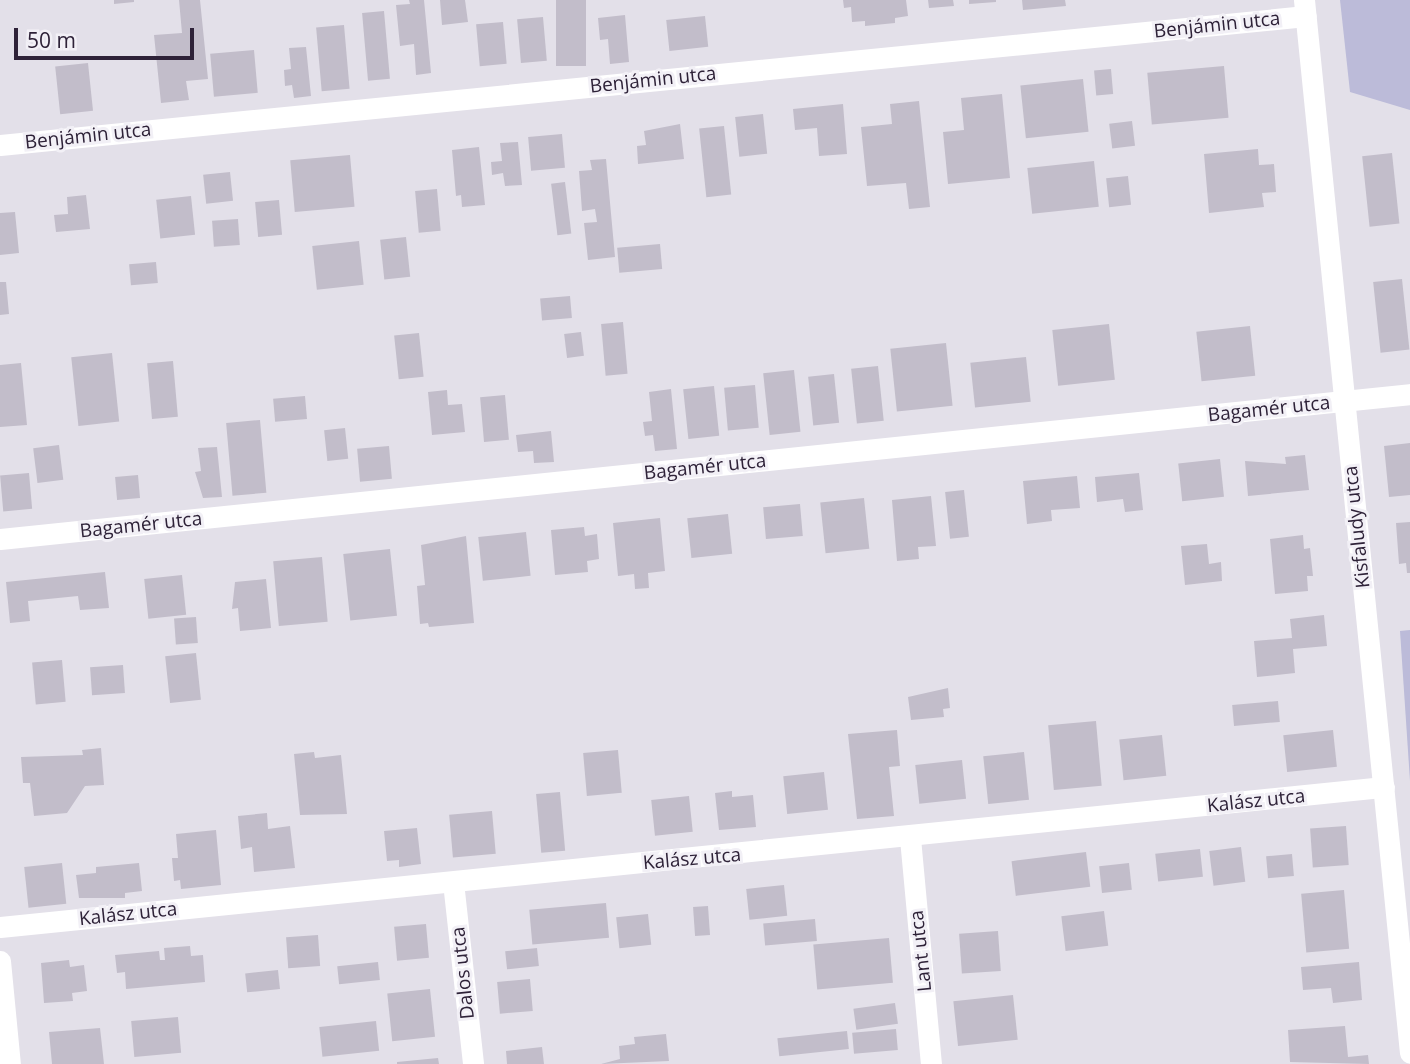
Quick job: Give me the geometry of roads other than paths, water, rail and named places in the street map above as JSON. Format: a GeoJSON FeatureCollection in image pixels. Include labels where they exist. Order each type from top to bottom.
{"type":"FeatureCollection","features":[{"type":"Feature","properties":{"kind":"street","name":"Benjámin utca"},"geometry":{"type":"LineString","coordinates":[[0,145],[1305,8]]}},
{"type":"Feature","properties":{"kind":"street","name":"Kisfaludy utca"},"geometry":{"type":"LineString","coordinates":[[1305,8],[1410,1053]]}},
{"type":"Feature","properties":{"kind":"street","name":"Bagamér utca"},"geometry":{"type":"LineString","coordinates":[[0,539],[1410,394]]}},
{"type":"Feature","properties":{"kind":"street","name":"Kalász utca"},"geometry":{"type":"LineString","coordinates":[[0,927],[910,838],[1384,787]]}},
{"type":"Feature","properties":{"kind":"street","name":"Lant utca"},"geometry":{"type":"LineString","coordinates":[[910,838],[932,1064]]}},
{"type":"Feature","properties":{"kind":"street","name":"Dalos utca"},"geometry":{"type":"LineString","coordinates":[[453,881],[472,1064]]}},
{"type":"Feature","properties":{"kind":"street"},"geometry":{"type":"LineString","coordinates":[[0,961],[10,1064]]}}]}
